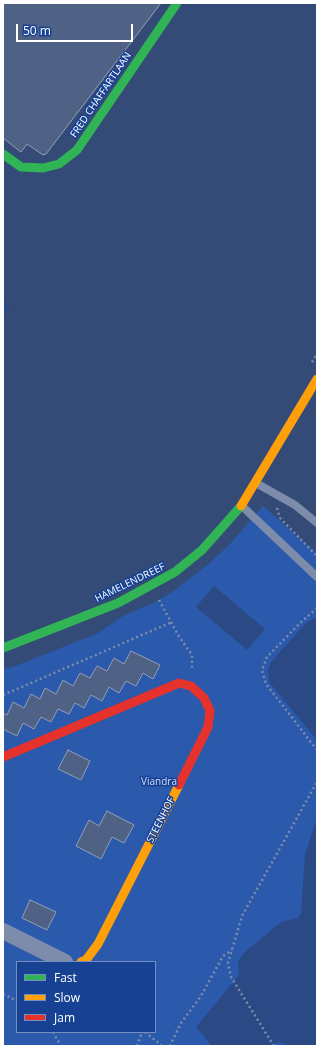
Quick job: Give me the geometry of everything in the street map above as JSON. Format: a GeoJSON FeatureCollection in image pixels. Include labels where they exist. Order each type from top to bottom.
{"type":"FeatureCollection","features":[{"type":"Feature","properties":{"kind":"street","name":"FRED CHAFFARTLAAN"},"geometry":{"type":"LineString","coordinates":[[3,154],[20,167],[43,168],[59,164],[77,150],[177,3]]}},
{"type":"Feature","properties":{"kind":"street","name":"HAMELENDREEF"},"geometry":{"type":"LineString","coordinates":[[3,648],[118,603],[175,572],[202,550],[242,505],[317,379]]}},
{"type":"Feature","properties":{"kind":"street"},"geometry":{"type":"LineString","coordinates":[[3,757],[168,686],[179,683],[191,686]]}},
{"type":"Feature","properties":{"kind":"street","name":"STEENHOF"},"geometry":{"type":"LineString","coordinates":[[84,961],[98,944],[208,727],[210,711],[204,698],[191,686]]}},
{"type":"Feature","properties":{"kind":"street"},"geometry":{"type":"LineString","coordinates":[[3,931],[63,961]]}},
{"type":"Feature","properties":{"kind":"lane"},"geometry":{"type":"LineString","coordinates":[[256,483],[295,505],[317,523]]}},
{"type":"Feature","properties":{"kind":"lane"},"geometry":{"type":"LineString","coordinates":[[242,505],[317,577]]}},
{"type":"Feature","properties":{"kind":"path"},"geometry":{"type":"LineString","coordinates":[[275,503],[280,518],[317,556]]}},
{"type":"Feature","properties":{"kind":"path"},"geometry":{"type":"LineString","coordinates":[[160,602],[178,635],[192,655],[191,686]]}},
{"type":"Feature","properties":{"kind":"path"},"geometry":{"type":"LineString","coordinates":[[317,608],[299,624],[268,657],[262,670],[266,684],[317,750]]}},
{"type":"Feature","properties":{"kind":"path"},"geometry":{"type":"LineString","coordinates":[[3,695],[172,622]]}},
{"type":"Feature","properties":{"kind":"path"},"geometry":{"type":"LineString","coordinates":[[274,1046],[231,977],[228,963],[242,916],[317,782]]}},
{"type":"Feature","properties":{"kind":"path"},"geometry":{"type":"LineString","coordinates":[[170,1046],[181,1023],[201,996],[223,956],[233,949]]}},
{"type":"Feature","properties":{"kind":"path"},"geometry":{"type":"LineString","coordinates":[[3,994],[16,1000]]}},
{"type":"Feature","properties":{"kind":"path"},"geometry":{"type":"LineString","coordinates":[[54,1033],[61,1046]]}},
{"type":"Feature","properties":{"kind":"path"},"geometry":{"type":"LineString","coordinates":[[137,1046],[144,1033]]}},
{"type":"Feature","properties":{"kind":"path"},"geometry":{"type":"LineString","coordinates":[[145,1033],[162,1046]]}},
{"type":"Feature","properties":{"kind":"green space","name":"Viandra"},"geometry":{"type":"Polygon","coordinates":[[[263,506],[317,553],[317,1046],[3,1046],[3,669],[13,667],[98,633],[123,616],[155,602],[175,590],[207,565],[229,545],[263,506]]]}},
{"type":"Feature","properties":{"kind":"shaded area"},"geometry":{"type":"Polygon","coordinates":[[[3,301],[11,308],[3,317],[3,301]]]}},
{"type":"Feature","properties":{"kind":"shaded area"},"geometry":{"type":"Polygon","coordinates":[[[214,586],[265,629],[247,650],[196,607],[214,586]]]}},
{"type":"Feature","properties":{"kind":"shaded area"},"geometry":{"type":"Polygon","coordinates":[[[317,617],[317,740],[269,682],[268,669],[272,661],[306,623],[317,617]]]}},
{"type":"Feature","properties":{"kind":"shaded area"},"geometry":{"type":"Polygon","coordinates":[[[317,818],[317,1046],[287,1046],[279,1042],[266,1046],[212,1046],[196,1027],[239,975],[238,962],[244,953],[281,922],[298,918],[301,914],[305,855],[317,818]]]}},
{"type":"Feature","properties":{"kind":"building"},"geometry":{"type":"Polygon","coordinates":[[[3,3],[161,3],[46,154],[43,155],[27,144],[21,152],[3,138],[3,3]]]}},
{"type":"Feature","properties":{"kind":"building"},"geometry":{"type":"Polygon","coordinates":[[[131,651],[160,665],[153,679],[143,673],[136,686],[126,681],[119,693],[109,687],[102,701],[91,695],[84,708],[75,703],[69,714],[58,709],[51,722],[41,717],[34,729],[23,723],[17,736],[3,729],[3,713],[7,715],[13,702],[24,708],[31,694],[40,699],[45,688],[56,694],[63,680],[73,686],[80,673],[90,678],[97,666],[107,671],[114,658],[124,664],[131,651]]]}},
{"type":"Feature","properties":{"kind":"building"},"geometry":{"type":"Polygon","coordinates":[[[68,750],[90,761],[81,780],[58,769],[68,750]]]}},
{"type":"Feature","properties":{"kind":"building"},"geometry":{"type":"Polygon","coordinates":[[[107,811],[134,825],[124,843],[112,837],[101,859],[76,846],[89,820],[99,826],[107,811]]]}},
{"type":"Feature","properties":{"kind":"building"},"geometry":{"type":"Polygon","coordinates":[[[30,900],[56,912],[47,930],[22,918],[30,900]]]}},
{"type":"Feature","properties":{"kind":"traffic: fast"},"geometry":{"type":"LineString","coordinates":[[3,154],[21,167],[43,168],[59,164],[77,150],[177,3]]}},
{"type":"Feature","properties":{"kind":"traffic: fast"},"geometry":{"type":"LineString","coordinates":[[3,648],[118,603],[175,572],[202,550],[241,506]]}},
{"type":"Feature","properties":{"kind":"traffic: slow"},"geometry":{"type":"LineString","coordinates":[[241,506],[317,379]]}},
{"type":"Feature","properties":{"kind":"traffic: slow"},"geometry":{"type":"LineString","coordinates":[[84,961],[86,960],[98,944],[179,785]]}},
{"type":"Feature","properties":{"kind":"traffic: jam"},"geometry":{"type":"LineString","coordinates":[[3,757],[179,683],[191,686],[204,698],[210,711],[208,727],[179,785]]}}]}
